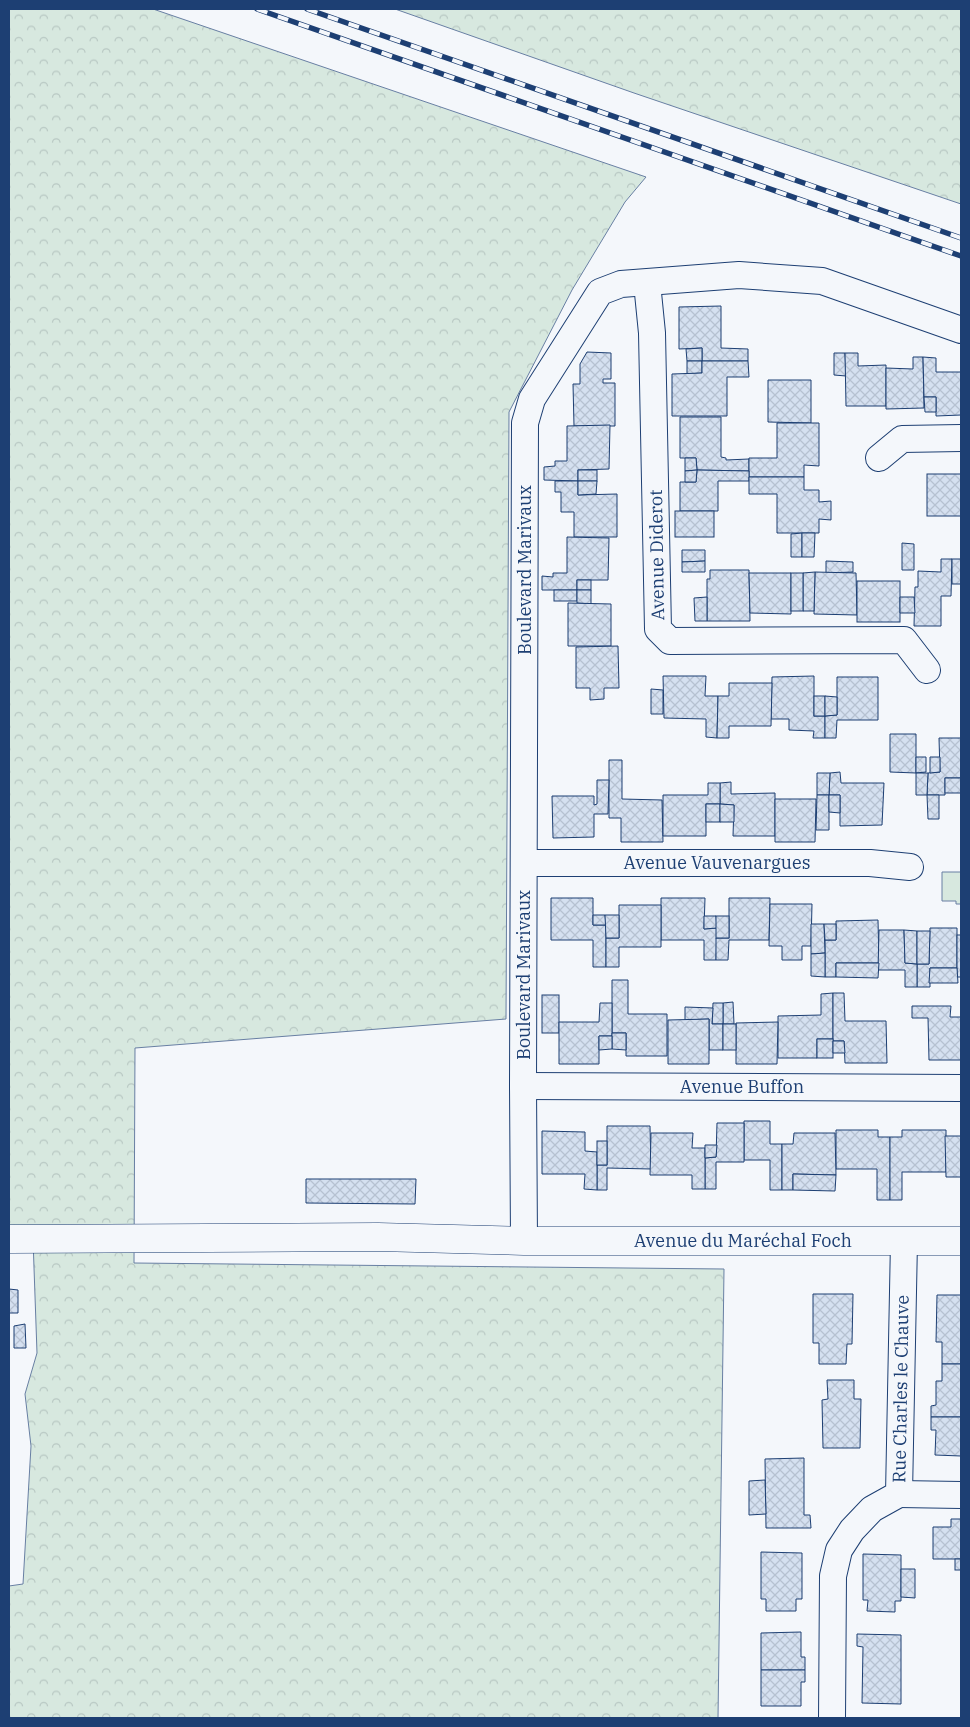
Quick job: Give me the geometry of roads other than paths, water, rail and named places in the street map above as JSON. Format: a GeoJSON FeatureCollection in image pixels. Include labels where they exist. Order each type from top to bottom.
{"type":"FeatureCollection","features":[{"type":"Feature","properties":{"kind":"main road","name":"Avenue du Maréchal Foch"},"geometry":{"type":"LineString","coordinates":[[9,1239],[378,1237],[524,1241],[961,1241]]}},
{"type":"Feature","properties":{"kind":"street","name":"Boulevard Marivaux"},"geometry":{"type":"LineString","coordinates":[[524,1241],[525,423],[532,399],[600,292],[621,284],[739,275],[822,281],[961,330]]}},
{"type":"Feature","properties":{"kind":"street","name":"Avenue Diderot"},"geometry":{"type":"LineString","coordinates":[[647,283],[652,333],[658,629],[670,641],[904,640],[927,670]]}},
{"type":"Feature","properties":{"kind":"street"},"geometry":{"type":"LineString","coordinates":[[879,458],[902,438],[961,438]]}},
{"type":"Feature","properties":{"kind":"street","name":"Avenue Vauvenargues"},"geometry":{"type":"LineString","coordinates":[[524,863],[870,863],[910,867]]}},
{"type":"Feature","properties":{"kind":"street","name":"Avenue Buffon"},"geometry":{"type":"LineString","coordinates":[[523,1086],[961,1088]]}},
{"type":"Feature","properties":{"kind":"street","name":"Rue Charles le Chauve"},"geometry":{"type":"LineString","coordinates":[[832,1718],[832,1576],[839,1550],[852,1530],[872,1509],[900,1494],[904,1241]]}},
{"type":"Feature","properties":{"kind":"street"},"geometry":{"type":"LineString","coordinates":[[900,1494],[961,1495]]}},
{"type":"Feature","properties":{"kind":"railway"},"geometry":{"type":"LineString","coordinates":[[257,9],[961,256]]}},
{"type":"Feature","properties":{"kind":"railway"},"geometry":{"type":"LineString","coordinates":[[307,9],[961,238]]}}]}
